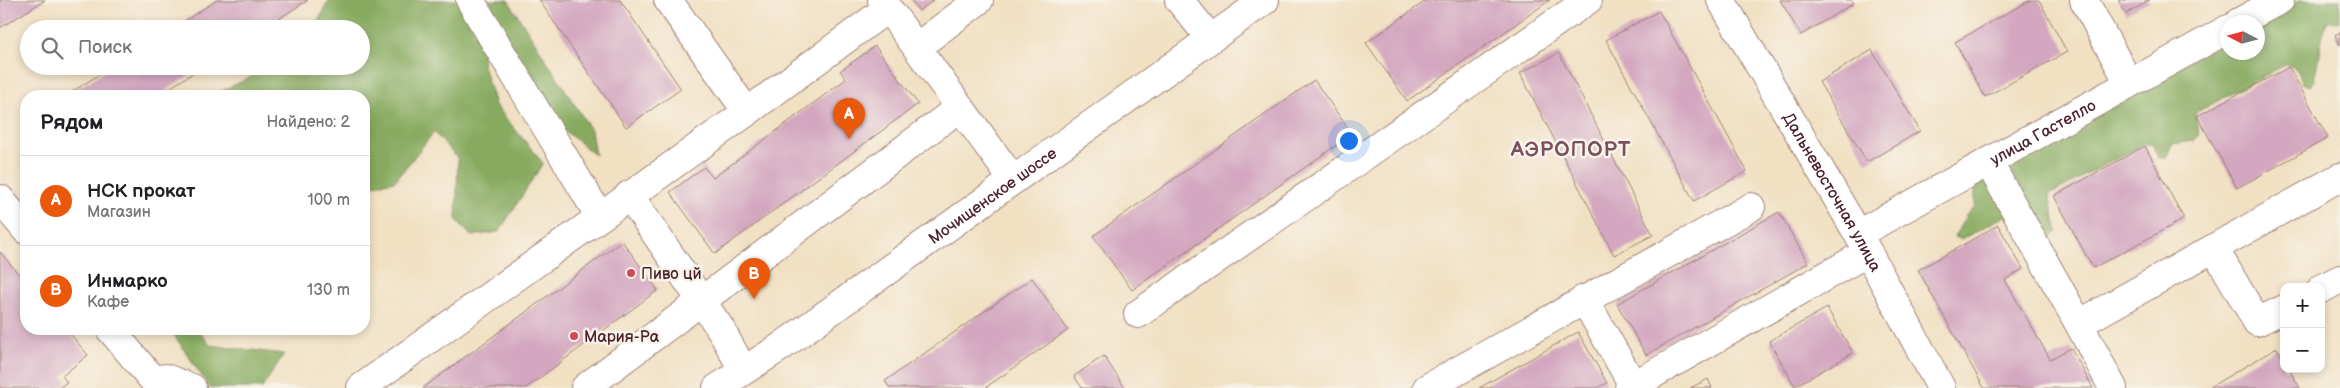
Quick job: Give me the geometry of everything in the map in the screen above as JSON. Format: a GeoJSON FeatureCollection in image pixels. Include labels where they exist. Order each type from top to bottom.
{"type":"FeatureCollection","features":[{"type":"Feature","properties":{"kind":"street"},"geometry":{"type":"LineString","coordinates":[[470,0],[600,217]]}},
{"type":"Feature","properties":{"kind":"street"},"geometry":{"type":"LineString","coordinates":[[668,0],[747,112]]}},
{"type":"Feature","properties":{"kind":"street"},"geometry":{"type":"LineString","coordinates":[[917,47],[979,0]]}},
{"type":"Feature","properties":{"kind":"street"},"geometry":{"type":"LineString","coordinates":[[1179,0],[1210,38]]}},
{"type":"Feature","properties":{"kind":"street","name":"Мочищенское шоссе"},"geometry":{"type":"LineString","coordinates":[[717,388],[779,348],[1265,0]]}},
{"type":"Feature","properties":{"kind":"street"},"geometry":{"type":"LineString","coordinates":[[1138,314],[1588,0]]}},
{"type":"Feature","properties":{"kind":"street","name":"Дальневосточная улица"},"geometry":{"type":"LineString","coordinates":[[1721,0],[1863,243],[1941,388]]}},
{"type":"Feature","properties":{"kind":"street"},"geometry":{"type":"LineString","coordinates":[[2084,0],[2129,84]]}},
{"type":"Feature","properties":{"kind":"street"},"geometry":{"type":"LineString","coordinates":[[2252,15],[2280,0]]}},
{"type":"Feature","properties":{"kind":"street"},"geometry":{"type":"LineString","coordinates":[[360,388],[747,112],[885,4],[1013,180]]}},
{"type":"Feature","properties":{"kind":"street","name":"улица Гастелло"},"geometry":{"type":"LineString","coordinates":[[1631,387],[1989,163],[2220,33]]}},
{"type":"Feature","properties":{"kind":"street"},"geometry":{"type":"LineString","coordinates":[[585,388],[700,300],[960,108]]}},
{"type":"Feature","properties":{"kind":"street"},"geometry":{"type":"LineString","coordinates":[[1989,163],[2113,388]]}},
{"type":"Feature","properties":{"kind":"street"},"geometry":{"type":"LineString","coordinates":[[2079,324],[2340,177]]}},
{"type":"Feature","properties":{"kind":"street"},"geometry":{"type":"LineString","coordinates":[[629,195],[720,328],[743,370]]}},
{"type":"Feature","properties":{"kind":"street"},"geometry":{"type":"LineString","coordinates":[[0,199],[20,223]]}},
{"type":"Feature","properties":{"kind":"street"},"geometry":{"type":"LineString","coordinates":[[1427,388],[1751,207]]}},
{"type":"Feature","properties":{"kind":"street"},"geometry":{"type":"LineString","coordinates":[[2214,248],[2257,322],[2280,311]]}},
{"type":"Feature","properties":{"kind":"street"},"geometry":{"type":"LineString","coordinates":[[2325,287],[2340,279]]}},
{"type":"Feature","properties":{"kind":"street"},"geometry":{"type":"LineString","coordinates":[[1584,299],[1631,387]]}},
{"type":"Feature","properties":{"kind":"street"},"geometry":{"type":"LineString","coordinates":[[115,335],[153,380],[165,378],[192,388]]}},
{"type":"Feature","properties":{"kind":"green space"},"geometry":{"type":"Polygon","coordinates":[[[329,0],[508,0],[591,130],[595,155],[551,120],[499,38],[482,50],[483,65],[495,105],[543,163],[499,232],[471,236],[456,219],[458,159],[434,132],[395,181],[370,186],[370,90],[224,90],[255,75],[370,75],[370,20],[319,20],[329,0]]]}},
{"type":"Feature","properties":{"kind":"green space"},"geometry":{"type":"Polygon","coordinates":[[[2300,0],[2340,0],[2340,22],[2328,21],[2324,28],[2314,81],[2309,86],[2302,83],[2295,68],[2285,65],[2195,113],[2199,134],[2194,141],[2172,144],[2166,158],[2158,158],[2152,144],[2144,144],[2049,195],[2058,232],[2037,246],[2005,216],[1962,239],[1954,237],[1967,214],[1975,206],[1975,180],[2220,44],[2220,60],[2265,60],[2265,20],[2300,0]]]}},
{"type":"Feature","properties":{"kind":"green space"},"geometry":{"type":"Polygon","coordinates":[[[174,335],[202,335],[210,345],[284,354],[262,388],[210,388],[174,335]]]}},
{"type":"Feature","properties":{"kind":"building"},"geometry":{"type":"Polygon","coordinates":[[[0,0],[45,0],[0,28],[0,0]]]}},
{"type":"Feature","properties":{"kind":"building"},"geometry":{"type":"Polygon","coordinates":[[[217,0],[308,0],[277,20],[186,20],[217,0]]]}},
{"type":"Feature","properties":{"kind":"building"},"geometry":{"type":"Polygon","coordinates":[[[539,0],[620,0],[681,89],[626,127],[539,0]]]}},
{"type":"Feature","properties":{"kind":"building"},"geometry":{"type":"Polygon","coordinates":[[[911,0],[934,0],[919,11],[911,0]]]}},
{"type":"Feature","properties":{"kind":"building"},"geometry":{"type":"Polygon","coordinates":[[[1427,0],[1550,0],[1407,101],[1366,43],[1427,0]]]}},
{"type":"Feature","properties":{"kind":"building"},"geometry":{"type":"Polygon","coordinates":[[[1780,0],[1852,0],[1854,3],[1801,35],[1780,0]]]}},
{"type":"Feature","properties":{"kind":"building"},"geometry":{"type":"Polygon","coordinates":[[[2031,0],[2039,0],[2067,52],[1985,97],[1955,42],[2031,0]]]}},
{"type":"Feature","properties":{"kind":"building"},"geometry":{"type":"Polygon","coordinates":[[[2118,0],[2150,0],[2126,14],[2118,0]]]}},
{"type":"Feature","properties":{"kind":"building"},"geometry":{"type":"Polygon","coordinates":[[[1659,11],[1747,171],[1694,201],[1606,40],[1659,11]]]}},
{"type":"Feature","properties":{"kind":"building"},"geometry":{"type":"Polygon","coordinates":[[[2340,32],[2340,45],[2335,35],[2340,32]]]}},
{"type":"Feature","properties":{"kind":"building"},"geometry":{"type":"Polygon","coordinates":[[[875,46],[918,104],[715,254],[670,192],[704,167],[713,178],[846,79],[840,71],[875,46]]]}},
{"type":"Feature","properties":{"kind":"building"},"geometry":{"type":"Polygon","coordinates":[[[1872,50],[1920,131],[1867,162],[1819,82],[1872,50]]]}},
{"type":"Feature","properties":{"kind":"building"},"geometry":{"type":"Polygon","coordinates":[[[1559,53],[1653,235],[1614,255],[1520,73],[1559,53]]]}},
{"type":"Feature","properties":{"kind":"building"},"geometry":{"type":"Polygon","coordinates":[[[2289,67],[2328,138],[2237,188],[2197,116],[2289,67]]]}},
{"type":"Feature","properties":{"kind":"building"},"geometry":{"type":"Polygon","coordinates":[[[99,75],[190,75],[166,90],[75,90],[99,75]]]}},
{"type":"Feature","properties":{"kind":"building"},"geometry":{"type":"Polygon","coordinates":[[[1314,80],[1352,134],[1132,290],[1093,236],[1314,80]]]}},
{"type":"Feature","properties":{"kind":"building"},"geometry":{"type":"Polygon","coordinates":[[[2145,146],[2184,219],[2093,268],[2054,196],[2145,146]]]}},
{"type":"Feature","properties":{"kind":"building"},"geometry":{"type":"Polygon","coordinates":[[[1779,212],[1808,263],[1646,355],[1617,304],[1779,212]]]}},
{"type":"Feature","properties":{"kind":"building"},"geometry":{"type":"Polygon","coordinates":[[[1998,225],[2023,269],[2005,280],[2050,359],[2071,348],[2093,388],[1984,388],[1918,270],[1998,225]]]}},
{"type":"Feature","properties":{"kind":"building"},"geometry":{"type":"Polygon","coordinates":[[[622,241],[658,290],[526,388],[423,388],[622,241]]]}},
{"type":"Feature","properties":{"kind":"building"},"geometry":{"type":"Polygon","coordinates":[[[0,252],[20,276],[20,335],[71,335],[88,355],[62,376],[67,382],[59,388],[0,388],[0,252]]]}},
{"type":"Feature","properties":{"kind":"building"},"geometry":{"type":"Polygon","coordinates":[[[1032,278],[1068,330],[985,388],[890,388],[885,381],[1032,278]]]}},
{"type":"Feature","properties":{"kind":"building"},"geometry":{"type":"Polygon","coordinates":[[[1827,308],[1853,353],[1795,386],[1769,341],[1827,308]]]}},
{"type":"Feature","properties":{"kind":"building"},"geometry":{"type":"Polygon","coordinates":[[[1578,332],[1607,383],[1597,388],[1479,388],[1578,332]]]}},
{"type":"Feature","properties":{"kind":"building"},"geometry":{"type":"Polygon","coordinates":[[[2277,348],[2280,353],[2280,373],[2291,373],[2300,388],[2208,388],[2277,348]]]}},
{"type":"Feature","properties":{"kind":"building"},"geometry":{"type":"Polygon","coordinates":[[[1104,356],[1125,388],[1082,388],[1074,376],[1104,356]]]}},
{"type":"Feature","properties":{"kind":"building"},"geometry":{"type":"Polygon","coordinates":[[[1708,379],[1712,388],[1690,388],[1708,379]]]}},
{"type":"Feature","properties":{"kind":"place","name":"НСК прокат"},"geometry":{"type":"Point","coordinates":[849,139]}},
{"type":"Feature","properties":{"kind":"place","name":"Пиво цй"},"geometry":{"type":"Point","coordinates":[631,273]}},
{"type":"Feature","properties":{"kind":"place","name":"Инмарко"},"geometry":{"type":"Point","coordinates":[754,299]}},
{"type":"Feature","properties":{"kind":"place","name":"Мария-Ра"},"geometry":{"type":"Point","coordinates":[574,336]}},
{"type":"Feature","properties":{"kind":"district","name":"АЭРОПОРТ"},"geometry":{"type":"Point","coordinates":[1571,149]}}]}
